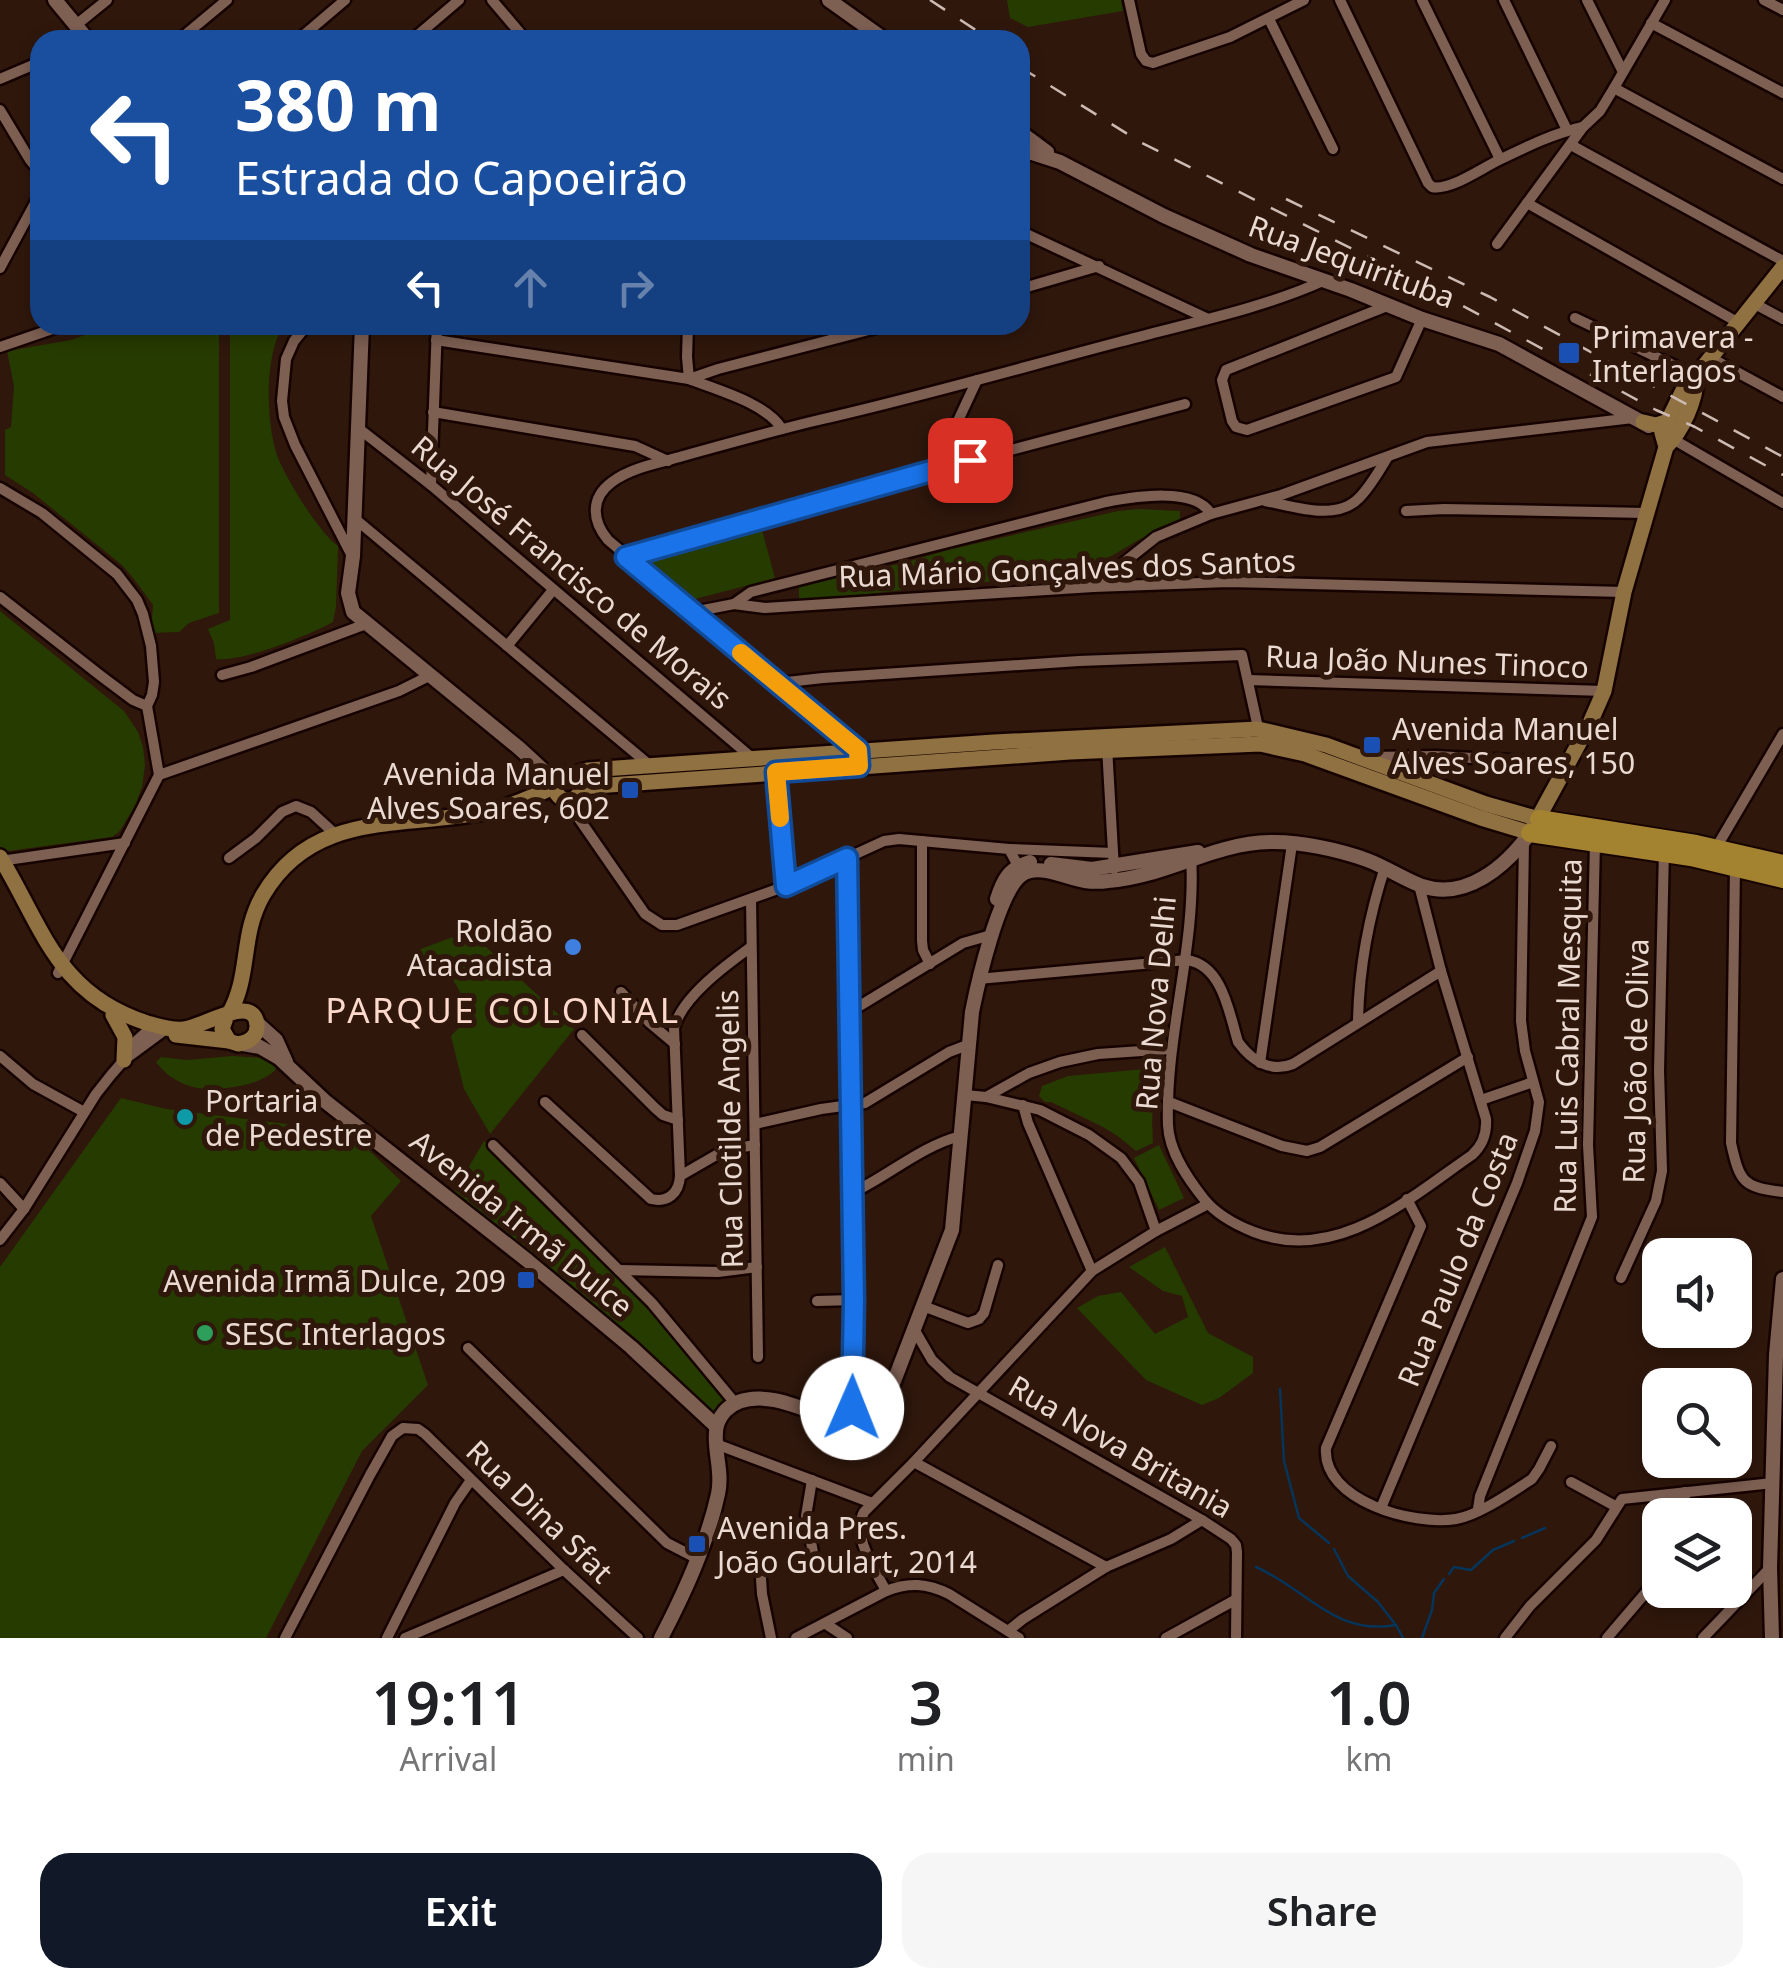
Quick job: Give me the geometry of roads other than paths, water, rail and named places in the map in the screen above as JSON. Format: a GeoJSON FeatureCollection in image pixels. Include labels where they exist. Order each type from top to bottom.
{"type":"FeatureCollection","features":[{"type":"Feature","properties":{"kind":"main road"},"geometry":{"type":"LineString","coordinates":[[1531,831],[1604,691],[1624,592],[1667,435],[1686,384],[1740,323],[1783,264]]}},
{"type":"Feature","properties":{"kind":"main road"},"geometry":{"type":"LineString","coordinates":[[1639,420],[1656,425],[1667,435]]}},
{"type":"Feature","properties":{"kind":"main road"},"geometry":{"type":"LineString","coordinates":[[1259,736],[1463,812],[1531,831],[1595,842],[1716,848],[1783,864]]}},
{"type":"Feature","properties":{"kind":"main road"},"geometry":{"type":"LineString","coordinates":[[236,1042],[222,1028],[242,985],[255,910],[277,874],[291,860],[334,834],[359,827],[497,809],[566,787],[667,782],[776,764],[1070,752],[1106,744],[1259,736],[1326,744],[1488,805],[1531,831],[1664,846],[1783,880]]}},
{"type":"Feature","properties":{"kind":"main road"},"geometry":{"type":"LineString","coordinates":[[566,787],[588,770],[751,758],[776,764]]}},
{"type":"Feature","properties":{"kind":"main road"},"geometry":{"type":"LineString","coordinates":[[1,864],[34,940],[85,998],[113,1015],[186,1037],[236,1042],[254,1036],[255,1020],[244,968]]}},
{"type":"Feature","properties":{"kind":"main road"},"geometry":{"type":"LineString","coordinates":[[60,970],[116,1010],[155,1028],[187,1029],[244,1010],[255,1020]]}},
{"type":"Feature","properties":{"kind":"main road"},"geometry":{"type":"LineString","coordinates":[[113,1015],[125,1037],[124,1060]]}},
{"type":"Feature","properties":{"kind":"street"},"geometry":{"type":"LineString","coordinates":[[54,0],[80,30]]}},
{"type":"Feature","properties":{"kind":"street"},"geometry":{"type":"LineString","coordinates":[[76,25],[106,0]]}},
{"type":"Feature","properties":{"kind":"street"},"geometry":{"type":"LineString","coordinates":[[191,30],[227,0]]}},
{"type":"Feature","properties":{"kind":"street"},"geometry":{"type":"LineString","coordinates":[[310,30],[345,0]]}},
{"type":"Feature","properties":{"kind":"street"},"geometry":{"type":"LineString","coordinates":[[424,30],[459,0]]}},
{"type":"Feature","properties":{"kind":"street"},"geometry":{"type":"LineString","coordinates":[[492,0],[518,30]]}},
{"type":"Feature","properties":{"kind":"street"},"geometry":{"type":"LineString","coordinates":[[829,0],[871,30]]}},
{"type":"Feature","properties":{"kind":"street"},"geometry":{"type":"LineString","coordinates":[[1129,0],[1142,57],[1150,63],[1230,37],[1304,0]]}},
{"type":"Feature","properties":{"kind":"street"},"geometry":{"type":"LineString","coordinates":[[1340,0],[1432,187],[1443,188],[1566,130],[1584,127]]}},
{"type":"Feature","properties":{"kind":"street"},"geometry":{"type":"LineString","coordinates":[[1422,0],[1500,159]]}},
{"type":"Feature","properties":{"kind":"street"},"geometry":{"type":"LineString","coordinates":[[1504,0],[1566,130]]}},
{"type":"Feature","properties":{"kind":"street"},"geometry":{"type":"LineString","coordinates":[[1587,0],[1624,72]]}},
{"type":"Feature","properties":{"kind":"street"},"geometry":{"type":"LineString","coordinates":[[1497,244],[1600,111],[1664,0]]}},
{"type":"Feature","properties":{"kind":"street"},"geometry":{"type":"LineString","coordinates":[[1764,0],[1783,10]]}},
{"type":"Feature","properties":{"kind":"street"},"geometry":{"type":"LineString","coordinates":[[1269,20],[1333,149]]}},
{"type":"Feature","properties":{"kind":"street"},"geometry":{"type":"LineString","coordinates":[[1651,22],[1783,94]]}},
{"type":"Feature","properties":{"kind":"street"},"geometry":{"type":"LineString","coordinates":[[0,79],[30,66]]}},
{"type":"Feature","properties":{"kind":"street"},"geometry":{"type":"LineString","coordinates":[[1614,88],[1783,179]]}},
{"type":"Feature","properties":{"kind":"street"},"geometry":{"type":"LineString","coordinates":[[0,110],[30,160]]}},
{"type":"Feature","properties":{"kind":"street"},"geometry":{"type":"LineString","coordinates":[[1030,140],[1060,162]]}},
{"type":"Feature","properties":{"kind":"street"},"geometry":{"type":"LineString","coordinates":[[1572,145],[1783,264]]}},
{"type":"Feature","properties":{"kind":"street","name":"Rua Jequirituba"},"geometry":{"type":"LineString","coordinates":[[1030,153],[1060,162],[1226,245],[1499,344],[1639,420]]}},
{"type":"Feature","properties":{"kind":"street"},"geometry":{"type":"LineString","coordinates":[[1528,203],[1740,323]]}},
{"type":"Feature","properties":{"kind":"street"},"geometry":{"type":"LineString","coordinates":[[0,266],[30,212]]}},
{"type":"Feature","properties":{"kind":"street"},"geometry":{"type":"LineString","coordinates":[[1030,235],[1206,318]]}},
{"type":"Feature","properties":{"kind":"street"},"geometry":{"type":"LineString","coordinates":[[1030,286],[1098,266]]}},
{"type":"Feature","properties":{"kind":"street"},"geometry":{"type":"LineString","coordinates":[[859,758],[778,684],[626,557],[600,530],[594,518],[596,504],[606,486],[624,474],[668,460],[1206,318],[1323,281]]}},
{"type":"Feature","properties":{"kind":"street"},"geometry":{"type":"LineString","coordinates":[[1755,304],[1783,319]]}},
{"type":"Feature","properties":{"kind":"street"},"geometry":{"type":"LineString","coordinates":[[1387,306],[1226,370],[1222,380],[1236,427],[1246,430],[1396,377],[1422,319]]}},
{"type":"Feature","properties":{"kind":"street"},"geometry":{"type":"LineString","coordinates":[[1576,318],[1696,376]]}},
{"type":"Feature","properties":{"kind":"street"},"geometry":{"type":"LineString","coordinates":[[0,347],[35,335]]}},
{"type":"Feature","properties":{"kind":"street"},"geometry":{"type":"LineString","coordinates":[[298,335],[286,359],[284,417],[353,556]]}},
{"type":"Feature","properties":{"kind":"street"},"geometry":{"type":"LineString","coordinates":[[362,335],[353,556],[348,593],[353,612],[566,787],[584,825],[626,889],[655,922],[678,926],[899,839],[1009,849],[1114,867]]}},
{"type":"Feature","properties":{"kind":"street"},"geometry":{"type":"LineString","coordinates":[[431,484],[436,335]]}},
{"type":"Feature","properties":{"kind":"street"},"geometry":{"type":"LineString","coordinates":[[687,335],[689,379]]}},
{"type":"Feature","properties":{"kind":"street"},"geometry":{"type":"LineString","coordinates":[[689,379],[848,335]]}},
{"type":"Feature","properties":{"kind":"street"},"geometry":{"type":"LineString","coordinates":[[436,340],[689,379],[769,413],[782,429]]}},
{"type":"Feature","properties":{"kind":"street"},"geometry":{"type":"LineString","coordinates":[[1711,358],[1783,397]]}},
{"type":"Feature","properties":{"kind":"street"},"geometry":{"type":"LineString","coordinates":[[716,390],[718,368]]}},
{"type":"Feature","properties":{"kind":"street"},"geometry":{"type":"LineString","coordinates":[[935,470],[977,380]]}},
{"type":"Feature","properties":{"kind":"street"},"geometry":{"type":"LineString","coordinates":[[626,557],[1185,404]]}},
{"type":"Feature","properties":{"kind":"street"},"geometry":{"type":"LineString","coordinates":[[433,412],[635,446],[668,460]]}},
{"type":"Feature","properties":{"kind":"street"},"geometry":{"type":"LineString","coordinates":[[1093,587],[1156,537],[1211,514],[1439,439],[1639,420]]}},
{"type":"Feature","properties":{"kind":"street","name":"Rua José Francisco de Morais"},"geometry":{"type":"LineString","coordinates":[[358,428],[431,484],[751,758]]}},
{"type":"Feature","properties":{"kind":"street"},"geometry":{"type":"LineString","coordinates":[[1667,435],[1783,502]]}},
{"type":"Feature","properties":{"kind":"street"},"geometry":{"type":"LineString","coordinates":[[1261,500],[1341,510],[1358,500],[1388,457]]}},
{"type":"Feature","properties":{"kind":"street"},"geometry":{"type":"LineString","coordinates":[[0,488],[42,513],[126,584],[143,614],[151,646],[154,682],[147,706],[159,775],[60,970]]}},
{"type":"Feature","properties":{"kind":"street"},"geometry":{"type":"LineString","coordinates":[[734,604],[751,592],[1106,502],[1159,495],[1204,504],[1211,514]]}},
{"type":"Feature","properties":{"kind":"street"},"geometry":{"type":"LineString","coordinates":[[1406,511],[1646,513]]}},
{"type":"Feature","properties":{"kind":"street"},"geometry":{"type":"LineString","coordinates":[[354,518],[667,782]]}},
{"type":"Feature","properties":{"kind":"street","name":"Rua Mário Gonçalves dos Santos"},"geometry":{"type":"LineString","coordinates":[[693,612],[734,604],[765,608],[1228,582],[1624,592]]}},
{"type":"Feature","properties":{"kind":"street"},"geometry":{"type":"LineString","coordinates":[[507,646],[553,590]]}},
{"type":"Feature","properties":{"kind":"street"},"geometry":{"type":"LineString","coordinates":[[0,597],[132,700],[147,706]]}},
{"type":"Feature","properties":{"kind":"street"},"geometry":{"type":"LineString","coordinates":[[222,675],[251,668],[366,624]]}},
{"type":"Feature","properties":{"kind":"street"},"geometry":{"type":"LineString","coordinates":[[778,684],[822,678],[1242,655],[1259,736]]}},
{"type":"Feature","properties":{"kind":"street"},"geometry":{"type":"LineString","coordinates":[[159,775],[399,691],[431,675]]}},
{"type":"Feature","properties":{"kind":"street","name":"Rua João Nunes Tinoco"},"geometry":{"type":"LineString","coordinates":[[1248,680],[1604,691]]}},
{"type":"Feature","properties":{"kind":"street"},"geometry":{"type":"LineString","coordinates":[[1716,848],[1783,734]]}},
{"type":"Feature","properties":{"kind":"street"},"geometry":{"type":"LineString","coordinates":[[1106,744],[1114,867]]}},
{"type":"Feature","properties":{"kind":"street"},"geometry":{"type":"LineString","coordinates":[[1358,757],[1436,756],[1568,763]]}},
{"type":"Feature","properties":{"kind":"street"},"geometry":{"type":"LineString","coordinates":[[776,764],[786,886]]}},
{"type":"Feature","properties":{"kind":"street"},"geometry":{"type":"LineString","coordinates":[[230,858],[282,812],[296,806],[312,812],[334,834]]}},
{"type":"Feature","properties":{"kind":"street"},"geometry":{"type":"LineString","coordinates":[[662,1638],[698,1559],[720,1482],[716,1426],[721,1416],[735,1403],[757,1396],[855,1426],[868,1422],[886,1402],[952,1230],[972,1012],[1002,882],[1008,873],[1032,862],[1092,869],[1270,842],[1337,851],[1436,890],[1478,881],[1508,858],[1531,831]]}},
{"type":"Feature","properties":{"kind":"street","name":"Rua Paulo da Costa"},"geometry":{"type":"LineString","coordinates":[[1381,1508],[1535,1131],[1539,1102],[1521,1020],[1531,831]]}},
{"type":"Feature","properties":{"kind":"street"},"geometry":{"type":"LineString","coordinates":[[922,842],[922,941],[930,964]]}},
{"type":"Feature","properties":{"kind":"street","name":"Rua Luis Cabral Mesquita"},"geometry":{"type":"LineString","coordinates":[[1478,1509],[1592,1217],[1588,1145],[1595,842]]}},
{"type":"Feature","properties":{"kind":"street"},"geometry":{"type":"LineString","coordinates":[[1,864],[125,843]]}},
{"type":"Feature","properties":{"kind":"street"},"geometry":{"type":"LineString","coordinates":[[1260,1063],[1292,844]]}},
{"type":"Feature","properties":{"kind":"street","name":"Rua João de Oliva"},"geometry":{"type":"LineString","coordinates":[[1621,1278],[1656,1202],[1662,1171],[1659,1071],[1664,846]]}},
{"type":"Feature","properties":{"kind":"street"},"geometry":{"type":"LineString","coordinates":[[1009,849],[1020,870]]}},
{"type":"Feature","properties":{"kind":"street","name":"Rua Nova Delhi"},"geometry":{"type":"LineString","coordinates":[[1197,856],[1187,960],[1171,1049],[1168,1130],[1186,1174],[1208,1204],[1242,1227],[1282,1240],[1329,1238],[1364,1227],[1478,1150],[1486,1134],[1481,1100],[1419,885]]}},
{"type":"Feature","properties":{"kind":"street"},"geometry":{"type":"LineString","coordinates":[[847,858],[852,1408]]}},
{"type":"Feature","properties":{"kind":"street"},"geometry":{"type":"LineString","coordinates":[[1358,1021],[1371,911],[1385,867]]}},
{"type":"Feature","properties":{"kind":"street"},"geometry":{"type":"LineString","coordinates":[[1735,867],[1731,1143],[1746,1184],[1783,1192]]}},
{"type":"Feature","properties":{"kind":"street","name":"Rua Nova Delhi"},"geometry":{"type":"LineString","coordinates":[[1428,923],[1436,890]]}},
{"type":"Feature","properties":{"kind":"street","name":"Rua Clotilde Angelis"},"geometry":{"type":"LineString","coordinates":[[751,900],[758,1357]]}},
{"type":"Feature","properties":{"kind":"street"},"geometry":{"type":"LineString","coordinates":[[848,1013],[964,944],[989,940]]}},
{"type":"Feature","properties":{"kind":"street"},"geometry":{"type":"LineString","coordinates":[[545,1102],[652,1199],[671,1196],[680,1176],[674,1028],[680,1013],[725,966],[751,947]]}},
{"type":"Feature","properties":{"kind":"street"},"geometry":{"type":"LineString","coordinates":[[978,979],[1200,962],[1211,972],[1238,1042],[1260,1063],[1277,1069],[1293,1064],[1441,971]]}},
{"type":"Feature","properties":{"kind":"street"},"geometry":{"type":"LineString","coordinates":[[622,992],[675,1044]]}},
{"type":"Feature","properties":{"kind":"street","name":"Avenida Irmã Dulce"},"geometry":{"type":"LineString","coordinates":[[255,1020],[276,1040],[288,1067]]}},
{"type":"Feature","properties":{"kind":"street"},"geometry":{"type":"LineString","coordinates":[[0,1240],[24,1209],[84,1112],[134,1044],[155,1028]]}},
{"type":"Feature","properties":{"kind":"street"},"geometry":{"type":"LineString","coordinates":[[582,1035],[654,1108],[678,1120]]}},
{"type":"Feature","properties":{"kind":"street","name":"Avenida Irmã Dulce"},"geometry":{"type":"LineString","coordinates":[[236,1042],[271,1052],[631,1347],[716,1426]]}},
{"type":"Feature","properties":{"kind":"street"},"geometry":{"type":"LineString","coordinates":[[755,1124],[865,1103],[970,1044]]}},
{"type":"Feature","properties":{"kind":"street"},"geometry":{"type":"LineString","coordinates":[[986,1097],[1060,1062],[1098,1054],[1171,1049]]}},
{"type":"Feature","properties":{"kind":"street"},"geometry":{"type":"LineString","coordinates":[[0,1056],[33,1084],[84,1112]]}},
{"type":"Feature","properties":{"kind":"street"},"geometry":{"type":"LineString","coordinates":[[1169,1102],[1282,1146],[1307,1151],[1320,1147],[1468,1057]]}},
{"type":"Feature","properties":{"kind":"street"},"geometry":{"type":"LineString","coordinates":[[1481,1100],[1533,1082]]}},
{"type":"Feature","properties":{"kind":"street"},"geometry":{"type":"LineString","coordinates":[[966,1096],[1040,1110],[1089,1135],[1120,1158],[1139,1182],[1156,1231]]}},
{"type":"Feature","properties":{"kind":"street"},"geometry":{"type":"LineString","coordinates":[[1023,1105],[1092,1271]]}},
{"type":"Feature","properties":{"kind":"street"},"geometry":{"type":"LineString","coordinates":[[852,1192],[938,1144],[961,1136]]}},
{"type":"Feature","properties":{"kind":"street"},"geometry":{"type":"LineString","coordinates":[[493,1145],[652,1303],[735,1403]]}},
{"type":"Feature","properties":{"kind":"street"},"geometry":{"type":"LineString","coordinates":[[680,1176],[725,1150],[755,1145]]}},
{"type":"Feature","properties":{"kind":"street"},"geometry":{"type":"LineString","coordinates":[[0,1183],[24,1209]]}},
{"type":"Feature","properties":{"kind":"street"},"geometry":{"type":"LineString","coordinates":[[1407,1200],[1421,1226],[1326,1448],[1326,1464],[1349,1491],[1381,1508],[1425,1520],[1454,1519],[1467,1516],[1532,1479],[1551,1446]]}},
{"type":"Feature","properties":{"kind":"street"},"geometry":{"type":"LineString","coordinates":[[886,1591],[859,1529],[859,1520],[872,1503],[1092,1271],[1208,1204]]}},
{"type":"Feature","properties":{"kind":"street"},"geometry":{"type":"LineString","coordinates":[[923,1306],[968,1323],[980,1319],[998,1265]]}},
{"type":"Feature","properties":{"kind":"street"},"geometry":{"type":"LineString","coordinates":[[619,1270],[698,1272],[756,1267]]}},
{"type":"Feature","properties":{"kind":"street"},"geometry":{"type":"LineString","coordinates":[[1772,1638],[1777,1606],[1770,1568],[1772,1483],[1783,1279]]}},
{"type":"Feature","properties":{"kind":"street"},"geometry":{"type":"LineString","coordinates":[[817,1301],[854,1300]]}},
{"type":"Feature","properties":{"kind":"street","name":"Rua Nova Britania"},"geometry":{"type":"LineString","coordinates":[[914,1329],[940,1368],[1202,1520],[1236,1545],[1236,1638]]}},
{"type":"Feature","properties":{"kind":"street"},"geometry":{"type":"LineString","coordinates":[[468,1348],[667,1543],[698,1559]]}},
{"type":"Feature","properties":{"kind":"street","name":"Rua Dina Sfat"},"geometry":{"type":"LineString","coordinates":[[284,1638],[392,1436],[403,1428],[425,1434],[635,1635]]}},
{"type":"Feature","properties":{"kind":"street"},"geometry":{"type":"LineString","coordinates":[[716,1444],[872,1503]]}},
{"type":"Feature","properties":{"kind":"street"},"geometry":{"type":"LineString","coordinates":[[914,1462],[1106,1567]]}},
{"type":"Feature","properties":{"kind":"street"},"geometry":{"type":"LineString","coordinates":[[388,1638],[470,1480]]}},
{"type":"Feature","properties":{"kind":"street"},"geometry":{"type":"LineString","coordinates":[[812,1480],[806,1516],[816,1568]]}},
{"type":"Feature","properties":{"kind":"street"},"geometry":{"type":"LineString","coordinates":[[1571,1482],[1616,1506]]}},
{"type":"Feature","properties":{"kind":"street"},"geometry":{"type":"LineString","coordinates":[[1505,1638],[1530,1606],[1596,1540],[1622,1499],[1772,1483]]}},
{"type":"Feature","properties":{"kind":"street"},"geometry":{"type":"LineString","coordinates":[[1685,1492],[1685,1498]]}},
{"type":"Feature","properties":{"kind":"street"},"geometry":{"type":"LineString","coordinates":[[796,1638],[886,1591],[909,1584],[938,1588],[1014,1635],[1022,1619],[1106,1567],[1171,1539],[1202,1520]]}},
{"type":"Feature","properties":{"kind":"street"},"geometry":{"type":"LineString","coordinates":[[760,1563],[772,1638]]}},
{"type":"Feature","properties":{"kind":"street"},"geometry":{"type":"LineString","coordinates":[[1703,1638],[1770,1568]]}},
{"type":"Feature","properties":{"kind":"street"},"geometry":{"type":"LineString","coordinates":[[402,1612],[410,1635],[564,1570]]}},
{"type":"Feature","properties":{"kind":"street"},"geometry":{"type":"LineString","coordinates":[[1608,1638],[1642,1597]]}},
{"type":"Feature","properties":{"kind":"street"},"geometry":{"type":"LineString","coordinates":[[1166,1638],[1235,1600]]}},
{"type":"Feature","properties":{"kind":"street"},"geometry":{"type":"LineString","coordinates":[[826,1624],[847,1638]]}},
{"type":"Feature","properties":{"kind":"street"},"geometry":{"type":"LineString","coordinates":[[618,1638],[635,1635]]}},
{"type":"Feature","properties":{"kind":"waterway"},"geometry":{"type":"LineString","coordinates":[[1280,1389],[1284,1461],[1299,1518],[1329,1543]]}},
{"type":"Feature","properties":{"kind":"waterway"},"geometry":{"type":"LineString","coordinates":[[1522,1538],[1545,1528]]}},
{"type":"Feature","properties":{"kind":"waterway"},"geometry":{"type":"LineString","coordinates":[[1449,1574],[1454,1567],[1471,1570],[1493,1550],[1514,1541]]}},
{"type":"Feature","properties":{"kind":"waterway"},"geometry":{"type":"LineString","coordinates":[[1334,1549],[1348,1576],[1378,1602],[1395,1624]]}},
{"type":"Feature","properties":{"kind":"waterway"},"geometry":{"type":"LineString","coordinates":[[1256,1567],[1338,1617],[1374,1627],[1396,1625],[1403,1638]]}},
{"type":"Feature","properties":{"kind":"waterway"},"geometry":{"type":"LineString","coordinates":[[1422,1638],[1434,1593],[1444,1579]]}},
{"type":"Feature","properties":{"kind":"railway"},"geometry":{"type":"LineString","coordinates":[[930,0],[976,30]]}},
{"type":"Feature","properties":{"kind":"railway"},"geometry":{"type":"LineString","coordinates":[[1030,73],[1142,143],[1424,285],[1783,475]]}},
{"type":"Feature","properties":{"kind":"railway"},"geometry":{"type":"LineString","coordinates":[[1286,199],[1490,297],[1783,457]]}},
{"type":"Feature","properties":{"kind":"place","name":"Primavera - Interlagos"},"geometry":{"type":"Point","coordinates":[1569,353]}},
{"type":"Feature","properties":{"kind":"place","name":"Avenida Manuel Alves Soares, 150"},"geometry":{"type":"Point","coordinates":[1372,745]}},
{"type":"Feature","properties":{"kind":"place","name":"Avenida Manuel Alves Soares, 602"},"geometry":{"type":"Point","coordinates":[630,790]}},
{"type":"Feature","properties":{"kind":"place","name":"Roldão Atacadista"},"geometry":{"type":"Point","coordinates":[573,947]}},
{"type":"Feature","properties":{"kind":"place","name":"Portaria de Pedestre"},"geometry":{"type":"Point","coordinates":[185,1117]}},
{"type":"Feature","properties":{"kind":"place","name":"Avenida Irmã Dulce, 209"},"geometry":{"type":"Point","coordinates":[526,1280]}},
{"type":"Feature","properties":{"kind":"place","name":"SESC Interlagos"},"geometry":{"type":"Point","coordinates":[205,1333]}},
{"type":"Feature","properties":{"kind":"place","name":"Avenida Pres. João Goulart, 2014"},"geometry":{"type":"Point","coordinates":[697,1544]}},
{"type":"Feature","properties":{"kind":"district","name":"PARQUE COLONIAL"},"geometry":{"type":"Point","coordinates":[503,1009]}}]}
